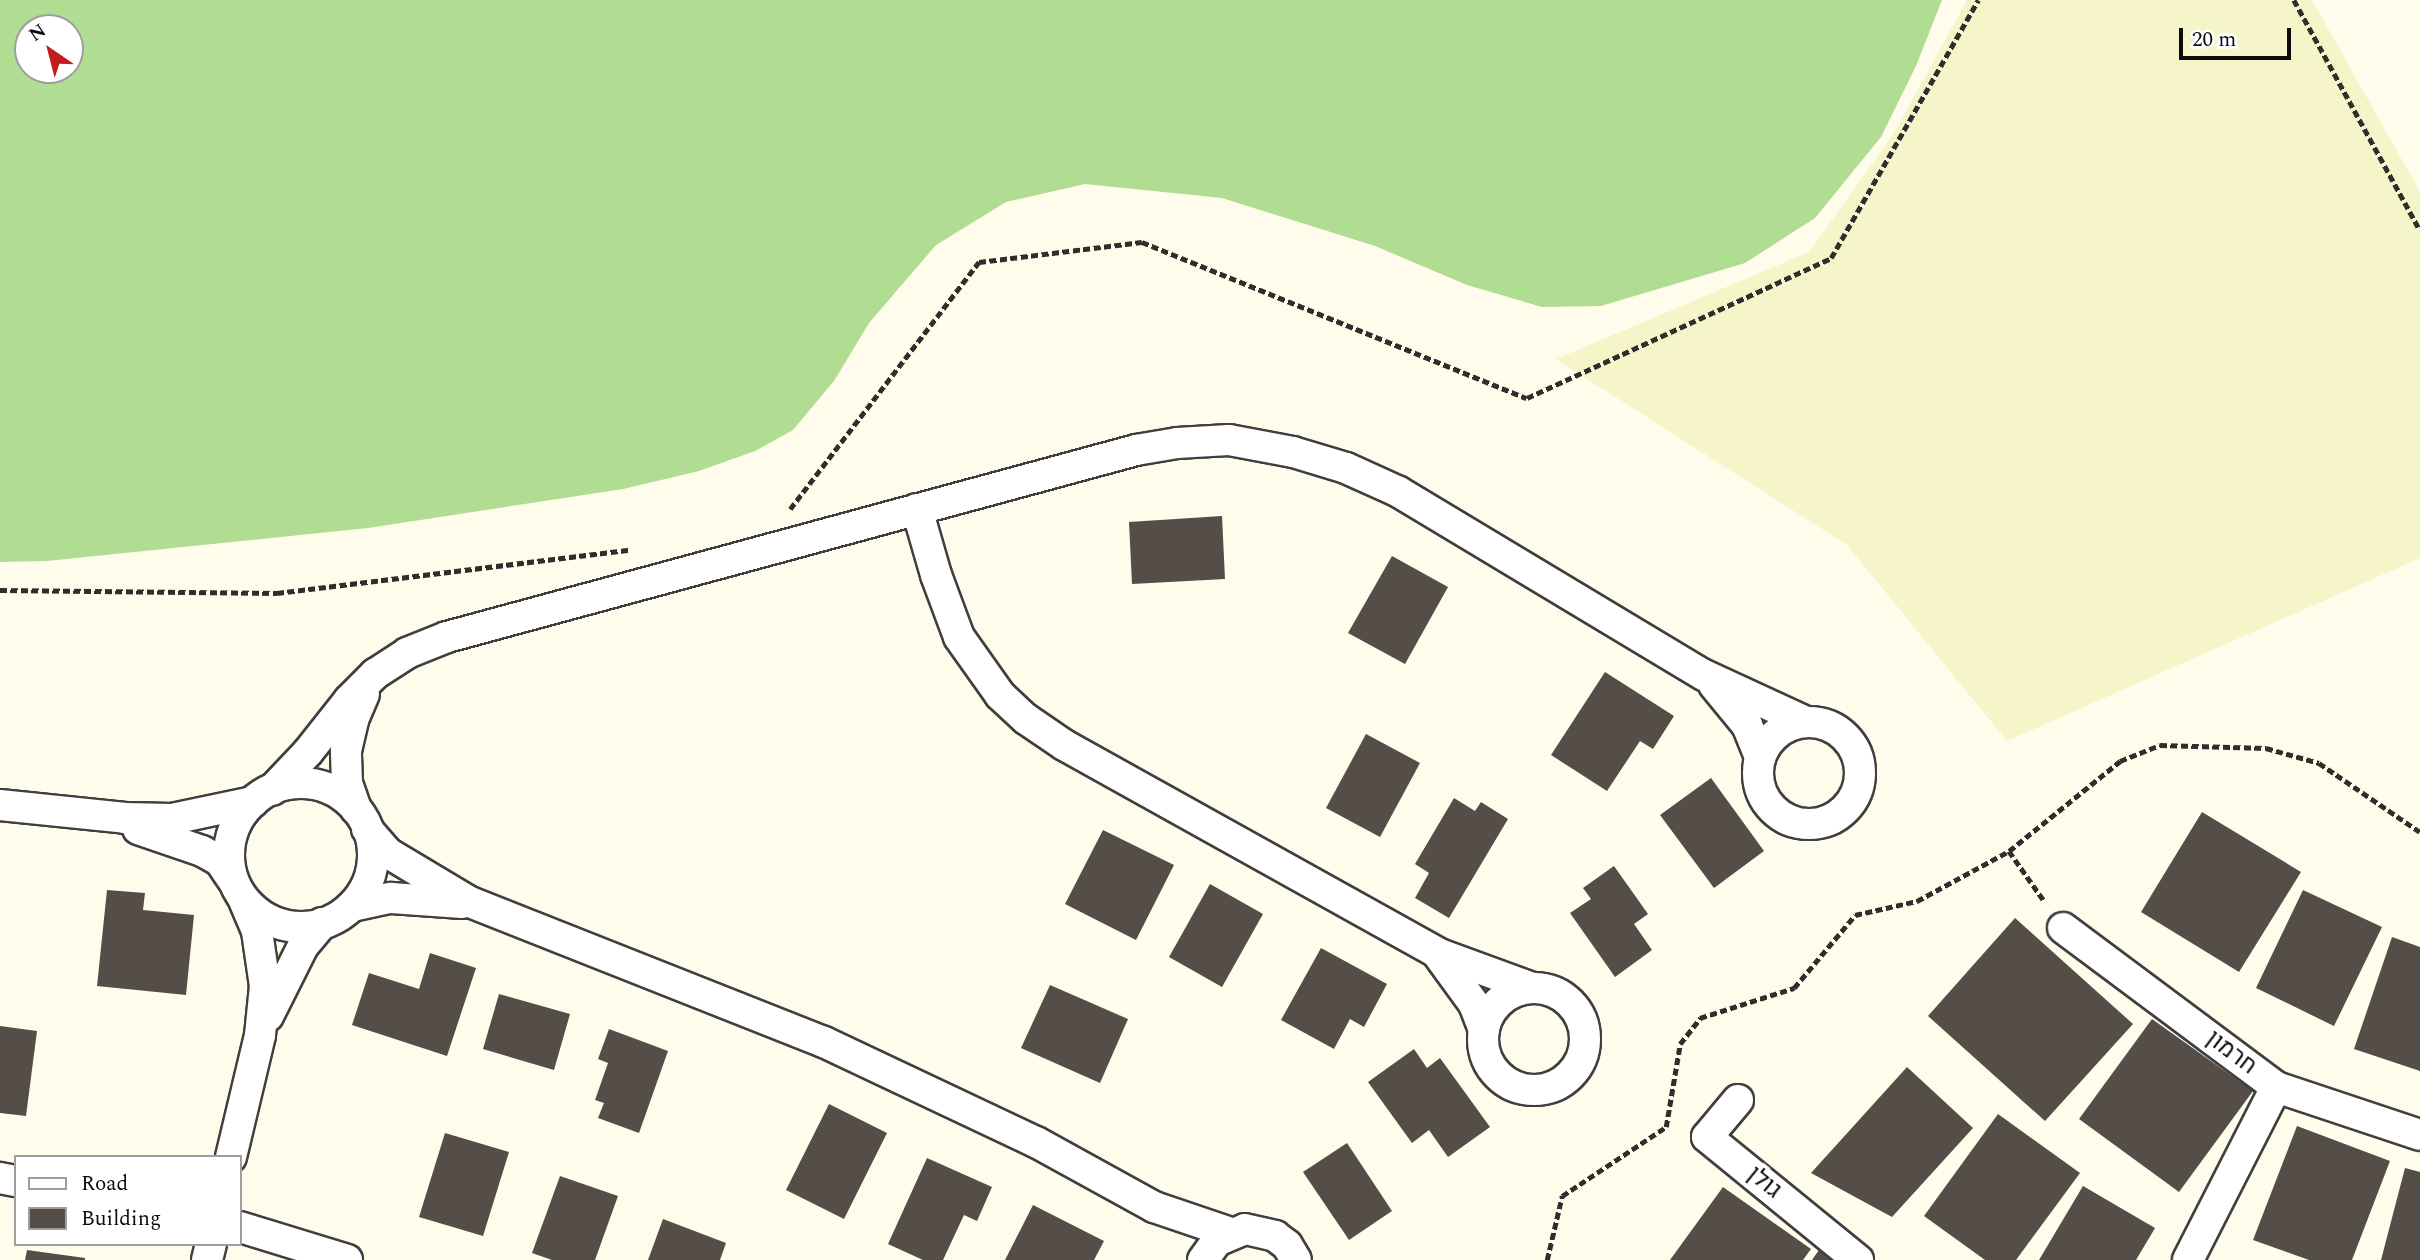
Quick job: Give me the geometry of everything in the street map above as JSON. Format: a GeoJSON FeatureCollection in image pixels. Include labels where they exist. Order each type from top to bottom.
{"type":"FeatureCollection","features":[{"type":"Feature","properties":{"kind":"street"},"geometry":{"type":"LineString","coordinates":[[479,905],[391,898],[352,906],[322,923],[311,926],[286,926],[263,917],[238,890],[228,855],[233,831],[262,796],[308,752],[349,700],[407,653],[447,637],[1136,450],[1177,443],[1229,440],[1293,452],[1346,468],[1399,492],[1704,675],[1806,722],[1835,729],[1856,751],[1860,780],[1853,800],[1839,815],[1826,821],[1798,823],[1774,810],[1760,787],[1760,758],[1746,725],[1731,702],[1704,675]]}},
{"type":"Feature","properties":{"kind":"street"},"geometry":{"type":"LineString","coordinates":[[917,509],[936,575],[959,637],[1000,695],[1026,719],[1064,745],[1437,953],[1531,987],[1560,994],[1580,1016],[1585,1030],[1585,1046],[1574,1071],[1563,1081],[1537,1090],[1510,1084],[1490,1065],[1484,1052],[1484,1030],[1474,1004],[1437,953]]}},
{"type":"Feature","properties":{"kind":"street"},"geometry":{"type":"LineString","coordinates":[[352,906],[365,888],[372,865],[372,842],[347,783],[346,751],[353,720],[363,696],[390,665]]}},
{"type":"Feature","properties":{"kind":"street"},"geometry":{"type":"LineString","coordinates":[[1760,758],[1777,733],[1806,722]]}},
{"type":"Feature","properties":{"kind":"street"},"geometry":{"type":"LineString","coordinates":[[0,805],[76,814],[172,819],[309,783],[331,789],[398,860],[479,905],[680,983],[847,1052],[1036,1142],[1154,1206],[1231,1233]]}},
{"type":"Feature","properties":{"kind":"street"},"geometry":{"type":"LineString","coordinates":[[76,814],[164,835],[202,850],[220,861],[238,890],[257,931],[265,986],[260,1035],[231,1155]]}},
{"type":"Feature","properties":{"kind":"street"},"geometry":{"type":"LineString","coordinates":[[260,1035],[303,946],[322,923]]}},
{"type":"Feature","properties":{"kind":"street","name":"חרמון"},"geometry":{"type":"LineString","coordinates":[[2063,928],[2276,1087],[2420,1135]]}},
{"type":"Feature","properties":{"kind":"street"},"geometry":{"type":"LineString","coordinates":[[1484,1030],[1492,1010],[1502,998],[1531,987]]}},
{"type":"Feature","properties":{"kind":"street"},"geometry":{"type":"LineString","coordinates":[[2188,1260],[2276,1087]]}},
{"type":"Feature","properties":{"kind":"street","name":"גולן"},"geometry":{"type":"LineString","coordinates":[[1738,1100],[1707,1137],[1858,1260]]}},
{"type":"Feature","properties":{"kind":"street"},"geometry":{"type":"LineString","coordinates":[[1154,1206],[1178,1234],[1192,1260]]}},
{"type":"Feature","properties":{"kind":"street"},"geometry":{"type":"LineString","coordinates":[[242,1228],[347,1260]]}},
{"type":"Feature","properties":{"kind":"street"},"geometry":{"type":"LineString","coordinates":[[1203,1260],[1217,1241],[1231,1233],[1245,1230],[1275,1236],[1287,1245],[1296,1260]]}},
{"type":"Feature","properties":{"kind":"path"},"geometry":{"type":"LineString","coordinates":[[789,511],[979,262],[1142,242],[1527,398],[1831,258],[1978,0]]}},
{"type":"Feature","properties":{"kind":"path"},"geometry":{"type":"LineString","coordinates":[[2294,0],[2420,230]]}},
{"type":"Feature","properties":{"kind":"path"},"geometry":{"type":"LineString","coordinates":[[0,590],[277,593],[635,549]]}},
{"type":"Feature","properties":{"kind":"path"},"geometry":{"type":"LineString","coordinates":[[1548,1260],[1562,1196],[1666,1127],[1680,1044],[1700,1018],[1794,988],[1855,915],[1917,901],[2009,851],[2120,761],[2160,745],[2266,748],[2319,763],[2420,832]]}},
{"type":"Feature","properties":{"kind":"path"},"geometry":{"type":"LineString","coordinates":[[2009,851],[2063,928]]}},
{"type":"Feature","properties":{"kind":"shaded area"},"geometry":{"type":"Polygon","coordinates":[[[1967,0],[2312,0],[2420,192],[2420,558],[2007,741],[1847,545],[1556,359],[1809,252],[1894,133],[1967,0]]]}},
{"type":"Feature","properties":{"kind":"green space"},"geometry":{"type":"Polygon","coordinates":[[[0,0],[1942,0],[1916,66],[1881,137],[1815,218],[1745,263],[1601,306],[1542,307],[1467,285],[1375,246],[1222,198],[1085,184],[1006,202],[936,245],[869,323],[834,381],[793,430],[755,451],[699,471],[623,489],[368,528],[47,561],[0,562],[0,0]]]}},
{"type":"Feature","properties":{"kind":"building"},"geometry":{"type":"Polygon","coordinates":[[[1222,516],[1225,579],[1132,584],[1129,522],[1222,516]]]}},
{"type":"Feature","properties":{"kind":"building"},"geometry":{"type":"Polygon","coordinates":[[[1392,556],[1448,587],[1405,664],[1348,633],[1392,556]]]}},
{"type":"Feature","properties":{"kind":"building"},"geometry":{"type":"Polygon","coordinates":[[[1605,672],[1674,716],[1653,749],[1640,741],[1607,791],[1551,755],[1605,672]]]}},
{"type":"Feature","properties":{"kind":"building"},"geometry":{"type":"Polygon","coordinates":[[[1366,734],[1420,763],[1380,837],[1326,808],[1366,734]]]}},
{"type":"Feature","properties":{"kind":"building"},"geometry":{"type":"Polygon","coordinates":[[[1711,778],[1764,851],[1714,888],[1660,815],[1711,778]]]}},
{"type":"Feature","properties":{"kind":"building"},"geometry":{"type":"Polygon","coordinates":[[[1454,798],[1475,811],[1481,802],[1508,819],[1449,918],[1415,898],[1429,873],[1415,864],[1454,798]]]}},
{"type":"Feature","properties":{"kind":"building"},"geometry":{"type":"Polygon","coordinates":[[[2202,812],[2301,872],[2239,972],[2141,912],[2202,812]]]}},
{"type":"Feature","properties":{"kind":"building"},"geometry":{"type":"Polygon","coordinates":[[[1103,830],[1174,865],[1136,940],[1065,904],[1103,830]]]}},
{"type":"Feature","properties":{"kind":"building"},"geometry":{"type":"Polygon","coordinates":[[[1614,866],[1648,914],[1634,924],[1652,950],[1615,977],[1570,913],[1591,899],[1583,888],[1614,866]]]}},
{"type":"Feature","properties":{"kind":"building"},"geometry":{"type":"Polygon","coordinates":[[[1210,884],[1263,914],[1222,987],[1169,957],[1210,884]]]}},
{"type":"Feature","properties":{"kind":"building"},"geometry":{"type":"Polygon","coordinates":[[[107,890],[145,893],[143,910],[194,915],[186,995],[97,986],[107,890]]]}},
{"type":"Feature","properties":{"kind":"building"},"geometry":{"type":"Polygon","coordinates":[[[2303,890],[2382,927],[2334,1026],[2256,988],[2303,890]]]}},
{"type":"Feature","properties":{"kind":"building"},"geometry":{"type":"Polygon","coordinates":[[[2015,918],[2133,1024],[2045,1121],[1928,1016],[2015,918]]]}},
{"type":"Feature","properties":{"kind":"building"},"geometry":{"type":"Polygon","coordinates":[[[2392,937],[2420,947],[2420,1071],[2354,1049],[2392,937]]]}},
{"type":"Feature","properties":{"kind":"building"},"geometry":{"type":"Polygon","coordinates":[[[1321,948],[1387,984],[1364,1027],[1350,1019],[1334,1049],[1281,1020],[1321,948]]]}},
{"type":"Feature","properties":{"kind":"building"},"geometry":{"type":"Polygon","coordinates":[[[430,953],[476,968],[447,1056],[352,1025],[369,973],[419,989],[430,953]]]}},
{"type":"Feature","properties":{"kind":"building"},"geometry":{"type":"Polygon","coordinates":[[[1050,985],[1128,1019],[1100,1083],[1021,1048],[1050,985]]]}},
{"type":"Feature","properties":{"kind":"building"},"geometry":{"type":"Polygon","coordinates":[[[499,994],[570,1014],[554,1070],[483,1049],[499,994]]]}},
{"type":"Feature","properties":{"kind":"building"},"geometry":{"type":"Polygon","coordinates":[[[2152,1019],[2253,1091],[2179,1192],[2079,1119],[2152,1019]]]}},
{"type":"Feature","properties":{"kind":"building"},"geometry":{"type":"Polygon","coordinates":[[[0,1026],[37,1031],[26,1116],[0,1113],[0,1026]]]}},
{"type":"Feature","properties":{"kind":"building"},"geometry":{"type":"Polygon","coordinates":[[[609,1029],[668,1051],[639,1133],[598,1118],[604,1103],[595,1100],[608,1063],[598,1059],[609,1029]]]}},
{"type":"Feature","properties":{"kind":"building"},"geometry":{"type":"Polygon","coordinates":[[[1414,1049],[1427,1068],[1440,1058],[1490,1127],[1448,1157],[1429,1130],[1412,1143],[1368,1082],[1414,1049]]]}},
{"type":"Feature","properties":{"kind":"building"},"geometry":{"type":"Polygon","coordinates":[[[1907,1067],[1973,1128],[1892,1217],[1811,1173],[1907,1067]]]}},
{"type":"Feature","properties":{"kind":"building"},"geometry":{"type":"Polygon","coordinates":[[[829,1104],[887,1133],[844,1219],[786,1190],[829,1104]]]}},
{"type":"Feature","properties":{"kind":"building"},"geometry":{"type":"Polygon","coordinates":[[[1998,1114],[2080,1173],[2016,1260],[1985,1260],[1924,1216],[1998,1114]]]}},
{"type":"Feature","properties":{"kind":"building"},"geometry":{"type":"Polygon","coordinates":[[[2297,1126],[2390,1161],[2352,1260],[2309,1260],[2253,1240],[2297,1126]]]}},
{"type":"Feature","properties":{"kind":"building"},"geometry":{"type":"Polygon","coordinates":[[[445,1133],[509,1152],[483,1236],[419,1217],[445,1133]]]}},
{"type":"Feature","properties":{"kind":"building"},"geometry":{"type":"Polygon","coordinates":[[[1347,1143],[1392,1211],[1349,1240],[1303,1172],[1347,1143]]]}},
{"type":"Feature","properties":{"kind":"building"},"geometry":{"type":"Polygon","coordinates":[[[927,1158],[992,1187],[977,1221],[964,1215],[943,1260],[923,1260],[888,1244],[927,1158]]]}},
{"type":"Feature","properties":{"kind":"building"},"geometry":{"type":"Polygon","coordinates":[[[2405,1168],[2420,1172],[2420,1260],[2381,1260],[2405,1168]]]}},
{"type":"Feature","properties":{"kind":"building"},"geometry":{"type":"Polygon","coordinates":[[[560,1176],[618,1196],[595,1260],[552,1260],[532,1253],[560,1176]]]}},
{"type":"Feature","properties":{"kind":"building"},"geometry":{"type":"Polygon","coordinates":[[[2083,1186],[2155,1228],[2136,1260],[2039,1260],[2083,1186]]]}},
{"type":"Feature","properties":{"kind":"building"},"geometry":{"type":"Polygon","coordinates":[[[1723,1187],[1811,1249],[1803,1260],[1670,1260],[1723,1187]]]}},
{"type":"Feature","properties":{"kind":"building"},"geometry":{"type":"Polygon","coordinates":[[[1033,1205],[1104,1241],[1094,1260],[1005,1260],[1033,1205]]]}},
{"type":"Feature","properties":{"kind":"building"},"geometry":{"type":"Polygon","coordinates":[[[663,1219],[726,1243],[720,1260],[648,1260],[663,1219]]]}},
{"type":"Feature","properties":{"kind":"building"},"geometry":{"type":"Polygon","coordinates":[[[1821,1247],[1839,1260],[1812,1260],[1821,1247]]]}},
{"type":"Feature","properties":{"kind":"building"},"geometry":{"type":"Polygon","coordinates":[[[27,1250],[85,1258],[85,1260],[25,1260],[27,1250]]]}}]}
